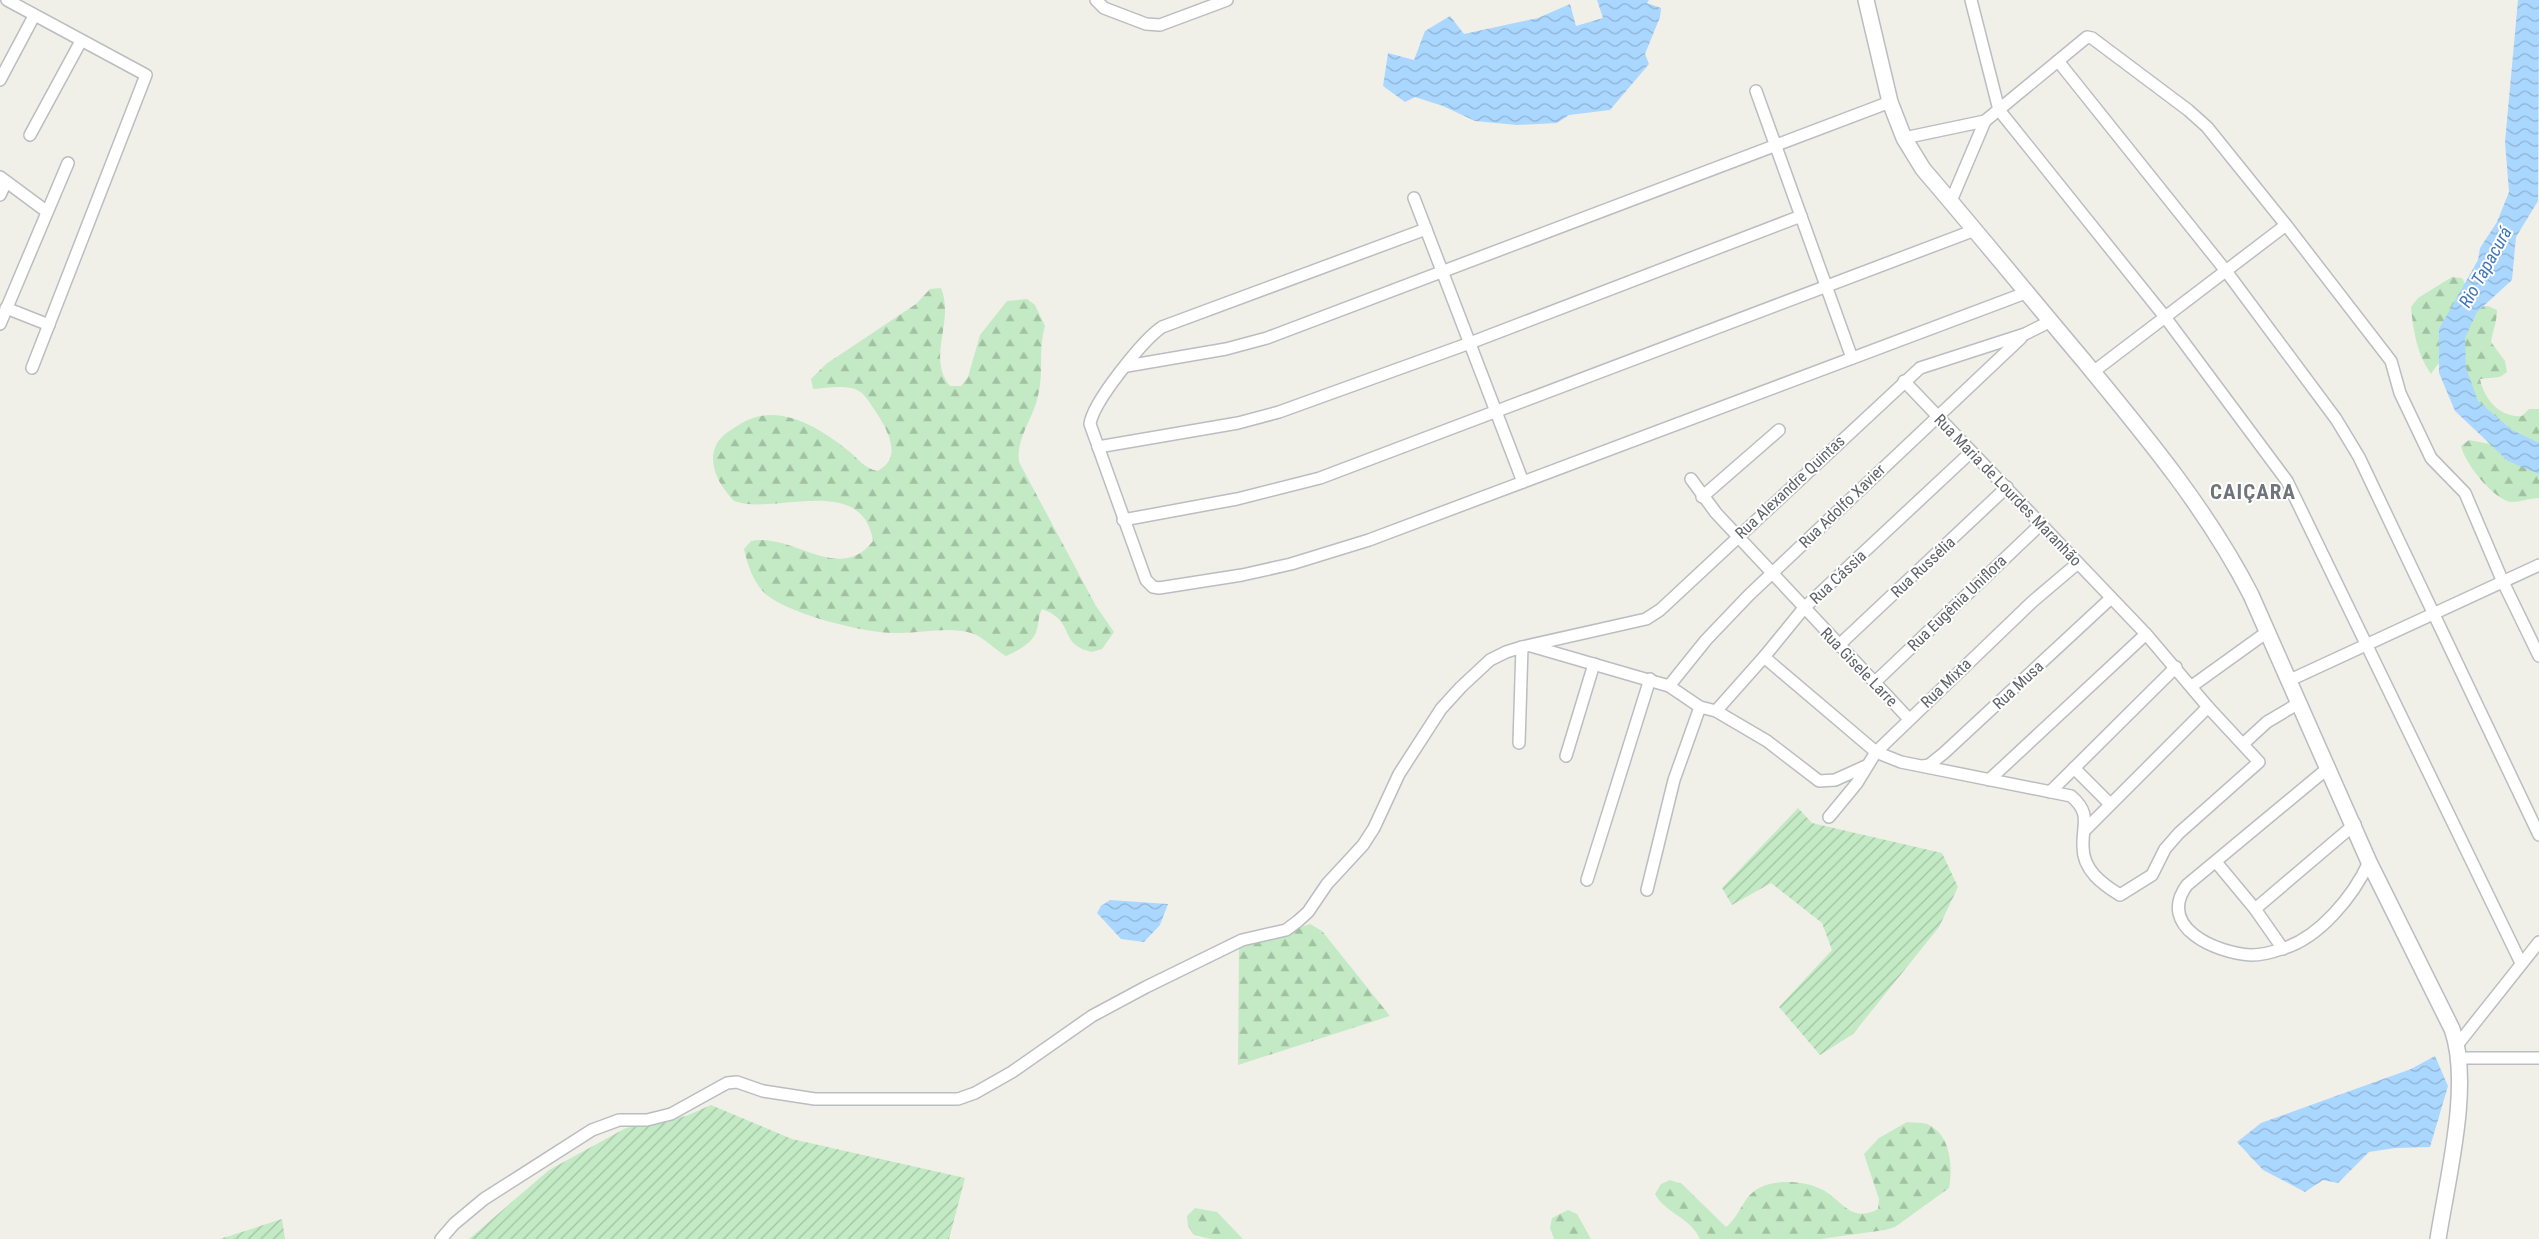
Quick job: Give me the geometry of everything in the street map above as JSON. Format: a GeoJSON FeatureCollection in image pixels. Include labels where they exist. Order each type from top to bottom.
{"type":"FeatureCollection","features":[{"type":"Feature","properties":{"kind":"main road"},"geometry":{"type":"LineString","coordinates":[[1866,0],[1890,102],[1904,138],[1923,169],[2028,292],[2143,432],[2216,531],[2251,595],[2288,681],[2354,824],[2369,862],[2458,1051],[2460,1082],[2456,1121],[2438,1239]]}},
{"type":"Feature","properties":{"kind":"street"},"geometry":{"type":"LineString","coordinates":[[7,0],[146,75],[32,368]]}},
{"type":"Feature","properties":{"kind":"street"},"geometry":{"type":"LineString","coordinates":[[1100,4],[1146,24],[1160,25],[1227,0]]}},
{"type":"Feature","properties":{"kind":"street"},"geometry":{"type":"LineString","coordinates":[[1972,0],[1999,110],[2165,317],[2287,481],[2521,963]]}},
{"type":"Feature","properties":{"kind":"street"},"geometry":{"type":"LineString","coordinates":[[0,80],[34,16]]}},
{"type":"Feature","properties":{"kind":"street"},"geometry":{"type":"LineString","coordinates":[[1904,138],[1985,121],[2082,39],[2092,38],[2188,110],[2207,127],[2286,225],[2391,361],[2400,393],[2430,458],[2465,492],[2503,582],[2539,656]]}},
{"type":"Feature","properties":{"kind":"street"},"geometry":{"type":"LineString","coordinates":[[30,135],[80,41]]}},
{"type":"Feature","properties":{"kind":"street"},"geometry":{"type":"LineString","coordinates":[[2058,61],[2226,271],[2336,419],[2359,457],[2539,835]]}},
{"type":"Feature","properties":{"kind":"street"},"geometry":{"type":"LineString","coordinates":[[1756,91],[1852,358]]}},
{"type":"Feature","properties":{"kind":"street"},"geometry":{"type":"LineString","coordinates":[[1127,366],[1226,349],[1267,338],[1443,274],[1890,102]]}},
{"type":"Feature","properties":{"kind":"street"},"geometry":{"type":"LineString","coordinates":[[1950,201],[1985,121]]}},
{"type":"Feature","properties":{"kind":"street"},"geometry":{"type":"LineString","coordinates":[[0,324],[46,211],[68,163]]}},
{"type":"Feature","properties":{"kind":"street"},"geometry":{"type":"LineString","coordinates":[[0,195],[3,179],[46,211]]}},
{"type":"Feature","properties":{"kind":"street"},"geometry":{"type":"LineString","coordinates":[[1414,198],[1523,482]]}},
{"type":"Feature","properties":{"kind":"street"},"geometry":{"type":"LineString","coordinates":[[1098,447],[1246,421],[1279,412],[1470,343],[1801,216]]}},
{"type":"Feature","properties":{"kind":"street"},"geometry":{"type":"LineString","coordinates":[[2093,372],[2286,225]]}},
{"type":"Feature","properties":{"kind":"street"},"geometry":{"type":"LineString","coordinates":[[1426,229],[1162,327],[1146,340],[1091,415],[1090,424],[1146,580],[1153,587],[1159,588],[1242,575],[1291,564],[1369,540],[2028,292]]}},
{"type":"Feature","properties":{"kind":"street"},"geometry":{"type":"LineString","coordinates":[[1123,520],[1237,499],[1320,478],[1495,410],[1827,288],[1974,230]]}},
{"type":"Feature","properties":{"kind":"street"},"geometry":{"type":"LineString","coordinates":[[6,308],[49,326]]}},
{"type":"Feature","properties":{"kind":"street","name":"Rua Alexandre Quintas"},"geometry":{"type":"LineString","coordinates":[[441,1239],[454,1224],[484,1200],[578,1138],[604,1124],[620,1120],[647,1120],[671,1114],[727,1083],[737,1082],[763,1091],[815,1099],[958,1099],[994,1084],[1092,1016],[1146,986],[1242,940],[1286,930],[1308,912],[1327,884],[1363,845],[1374,828],[1399,774],[1448,702],[1490,660],[1506,652],[1646,619],[1660,610],[1737,535],[1904,381],[1930,363],[2025,334],[2051,321]]}},
{"type":"Feature","properties":{"kind":"street","name":"Rua Adolfo Xavier"},"geometry":{"type":"LineString","coordinates":[[1669,686],[1706,640],[1771,573],[2025,334]]}},
{"type":"Feature","properties":{"kind":"street","name":"Rua Maria de Lourdes Maranhão"},"geometry":{"type":"LineString","coordinates":[[1904,381],[2110,599],[2146,634],[2176,667],[2208,707],[2259,762],[2179,834],[2165,849],[2152,875],[2120,895],[2101,883],[2090,869],[2083,846],[2086,829]]}},
{"type":"Feature","properties":{"kind":"street"},"geometry":{"type":"LineString","coordinates":[[1702,497],[1779,430]]}},
{"type":"Feature","properties":{"kind":"street","name":"Rua Cássia"},"geometry":{"type":"LineString","coordinates":[[1716,711],[1804,608],[1971,452]]}},
{"type":"Feature","properties":{"kind":"street","name":"Rua Gisele Larre"},"geometry":{"type":"LineString","coordinates":[[1691,479],[1702,497],[1771,573],[1909,719]]}},
{"type":"Feature","properties":{"kind":"street","name":"Rua Russélia"},"geometry":{"type":"LineString","coordinates":[[1838,646],[2007,488]]}},
{"type":"Feature","properties":{"kind":"street","name":"Rua Eugênia Uniflora"},"geometry":{"type":"LineString","coordinates":[[1874,683],[2041,524]]}},
{"type":"Feature","properties":{"kind":"street","name":"Rua Mixta"},"geometry":{"type":"LineString","coordinates":[[1829,817],[1857,783],[1876,752],[2032,602],[2078,563]]}},
{"type":"Feature","properties":{"kind":"street"},"geometry":{"type":"LineString","coordinates":[[2288,681],[2539,565]]}},
{"type":"Feature","properties":{"kind":"street","name":"Rua Musa"},"geometry":{"type":"LineString","coordinates":[[1923,766],[1929,765],[1944,753],[2110,599]]}},
{"type":"Feature","properties":{"kind":"street"},"geometry":{"type":"LineString","coordinates":[[2192,686],[2267,632]]}},
{"type":"Feature","properties":{"kind":"street"},"geometry":{"type":"LineString","coordinates":[[1989,780],[2146,634]]}},
{"type":"Feature","properties":{"kind":"street"},"geometry":{"type":"LineString","coordinates":[[1518,742],[1526,647],[1669,686],[1700,706],[1716,711],[1767,741],[1819,781],[1836,780],[1866,766]]}},
{"type":"Feature","properties":{"kind":"street"},"geometry":{"type":"LineString","coordinates":[[1764,657],[1876,752],[1901,762],[2071,796],[2080,804],[2086,829]]}},
{"type":"Feature","properties":{"kind":"street"},"geometry":{"type":"LineString","coordinates":[[1566,756],[1594,664]]}},
{"type":"Feature","properties":{"kind":"street"},"geometry":{"type":"LineString","coordinates":[[2050,792],[2176,667]]}},
{"type":"Feature","properties":{"kind":"street"},"geometry":{"type":"LineString","coordinates":[[1587,880],[1650,680]]}},
{"type":"Feature","properties":{"kind":"street"},"geometry":{"type":"LineString","coordinates":[[2242,744],[2267,722],[2299,703]]}},
{"type":"Feature","properties":{"kind":"street"},"geometry":{"type":"LineString","coordinates":[[1647,890],[1674,780],[1700,706]]}},
{"type":"Feature","properties":{"kind":"street"},"geometry":{"type":"LineString","coordinates":[[2086,829],[2208,707]]}},
{"type":"Feature","properties":{"kind":"street"},"geometry":{"type":"LineString","coordinates":[[2074,768],[2110,804]]}},
{"type":"Feature","properties":{"kind":"street"},"geometry":{"type":"LineString","coordinates":[[2328,768],[2187,885],[2180,894],[2178,911],[2182,924],[2198,938],[2219,948],[2252,955],[2283,949],[2311,933],[2342,905],[2357,886],[2369,862]]}},
{"type":"Feature","properties":{"kind":"street"},"geometry":{"type":"LineString","coordinates":[[2254,908],[2354,824]]}},
{"type":"Feature","properties":{"kind":"street"},"geometry":{"type":"LineString","coordinates":[[2216,862],[2254,908],[2283,949]]}},
{"type":"Feature","properties":{"kind":"street"},"geometry":{"type":"LineString","coordinates":[[2458,1051],[2521,963],[2539,942]]}},
{"type":"Feature","properties":{"kind":"street"},"geometry":{"type":"LineString","coordinates":[[2458,1051],[2539,1058]]}},
{"type":"Feature","properties":{"kind":"green space"},"geometry":{"type":"Polygon","coordinates":[[[2452,277],[2462,278],[2477,307],[2488,306],[2497,310],[2491,342],[2505,361],[2507,372],[2500,377],[2480,379],[2482,386],[2494,406],[2507,414],[2522,416],[2529,409],[2539,409],[2539,448],[2504,436],[2445,360],[2437,365],[2431,374],[2426,367],[2416,342],[2411,307],[2418,298],[2452,277]]]}},
{"type":"Feature","properties":{"kind":"green space"},"geometry":{"type":"Polygon","coordinates":[[[941,288],[945,314],[940,363],[943,375],[950,386],[961,386],[968,377],[980,335],[1007,301],[1027,299],[1035,305],[1045,326],[1042,343],[1040,387],[1036,404],[1022,437],[1019,462],[1096,606],[1114,632],[1102,649],[1092,652],[1074,644],[1060,620],[1042,609],[1037,629],[1029,642],[1006,656],[980,637],[962,631],[943,630],[895,633],[866,630],[829,622],[779,603],[763,592],[752,575],[744,549],[751,541],[767,540],[831,558],[846,558],[860,553],[873,541],[866,520],[852,508],[835,502],[751,504],[734,501],[717,476],[713,464],[715,447],[728,432],[751,418],[766,415],[781,416],[796,419],[825,434],[869,468],[877,471],[890,458],[892,450],[888,433],[874,409],[858,390],[845,387],[813,389],[811,379],[826,364],[916,304],[930,289],[941,288]]]}},
{"type":"Feature","properties":{"kind":"green space"},"geometry":{"type":"Polygon","coordinates":[[[2469,440],[2490,444],[2539,470],[2539,498],[2512,502],[2497,495],[2481,480],[2463,453],[2461,446],[2469,440]]]}},
{"type":"Feature","properties":{"kind":"green space"},"geometry":{"type":"Polygon","coordinates":[[[1798,808],[1812,823],[1942,853],[1958,887],[1939,927],[1853,1034],[1820,1055],[1779,1007],[1832,950],[1822,923],[1771,883],[1732,905],[1722,888],[1798,808]]]}},
{"type":"Feature","properties":{"kind":"green space"},"geometry":{"type":"Polygon","coordinates":[[[1310,924],[1322,931],[1390,1016],[1238,1065],[1239,948],[1310,924]]]}},
{"type":"Feature","properties":{"kind":"green space"},"geometry":{"type":"Polygon","coordinates":[[[711,1105],[792,1139],[965,1178],[949,1239],[469,1239],[549,1170],[626,1128],[686,1116],[711,1105]]]}},
{"type":"Feature","properties":{"kind":"green space"},"geometry":{"type":"Polygon","coordinates":[[[1907,1122],[1927,1124],[1941,1135],[1949,1152],[1951,1171],[1949,1188],[1895,1227],[1885,1230],[1821,1239],[1700,1239],[1691,1226],[1659,1201],[1655,1194],[1661,1184],[1670,1180],[1682,1184],[1726,1227],[1755,1191],[1768,1184],[1783,1182],[1814,1186],[1828,1193],[1853,1212],[1860,1214],[1868,1213],[1878,1209],[1879,1199],[1864,1154],[1879,1138],[1907,1122]]]}},
{"type":"Feature","properties":{"kind":"green space"},"geometry":{"type":"Polygon","coordinates":[[[1195,1208],[1217,1212],[1243,1239],[1211,1239],[1194,1235],[1188,1226],[1187,1216],[1195,1208]]]}},
{"type":"Feature","properties":{"kind":"green space"},"geometry":{"type":"Polygon","coordinates":[[[1568,1210],[1577,1214],[1591,1239],[1554,1239],[1550,1228],[1552,1218],[1568,1210]]]}},
{"type":"Feature","properties":{"kind":"green space"},"geometry":{"type":"Polygon","coordinates":[[[282,1219],[285,1239],[220,1239],[282,1219]]]}},
{"type":"Feature","properties":{"kind":"water"},"geometry":{"type":"Polygon","coordinates":[[[1597,0],[1649,0],[1647,3],[1661,8],[1660,17],[1645,54],[1649,64],[1610,110],[1569,115],[1557,123],[1517,125],[1475,121],[1443,106],[1415,97],[1405,102],[1383,86],[1388,53],[1414,60],[1425,31],[1450,16],[1464,34],[1538,18],[1570,4],[1576,26],[1603,18],[1597,0]]]}},
{"type":"Feature","properties":{"kind":"water","name":"Rio Tapacurá"},"geometry":{"type":"Polygon","coordinates":[[[2518,0],[2539,0],[2538,201],[2516,237],[2512,280],[2477,312],[2465,338],[2466,368],[2478,401],[2512,430],[2539,443],[2539,474],[2508,461],[2455,411],[2439,373],[2439,329],[2478,260],[2480,248],[2497,222],[2509,192],[2505,142],[2518,0]]]}},
{"type":"Feature","properties":{"kind":"water"},"geometry":{"type":"Polygon","coordinates":[[[1110,900],[1168,904],[1160,925],[1144,942],[1121,939],[1097,913],[1101,906],[1110,900]]]}},
{"type":"Feature","properties":{"kind":"water"},"geometry":{"type":"Polygon","coordinates":[[[2435,1056],[2448,1086],[2430,1147],[2395,1148],[2369,1152],[2338,1183],[2323,1180],[2305,1192],[2263,1170],[2237,1142],[2261,1123],[2411,1069],[2435,1056]]]}},
{"type":"Feature","properties":{"kind":"district","name":"CAIÇARA"},"geometry":{"type":"Point","coordinates":[2253,492]}}]}
